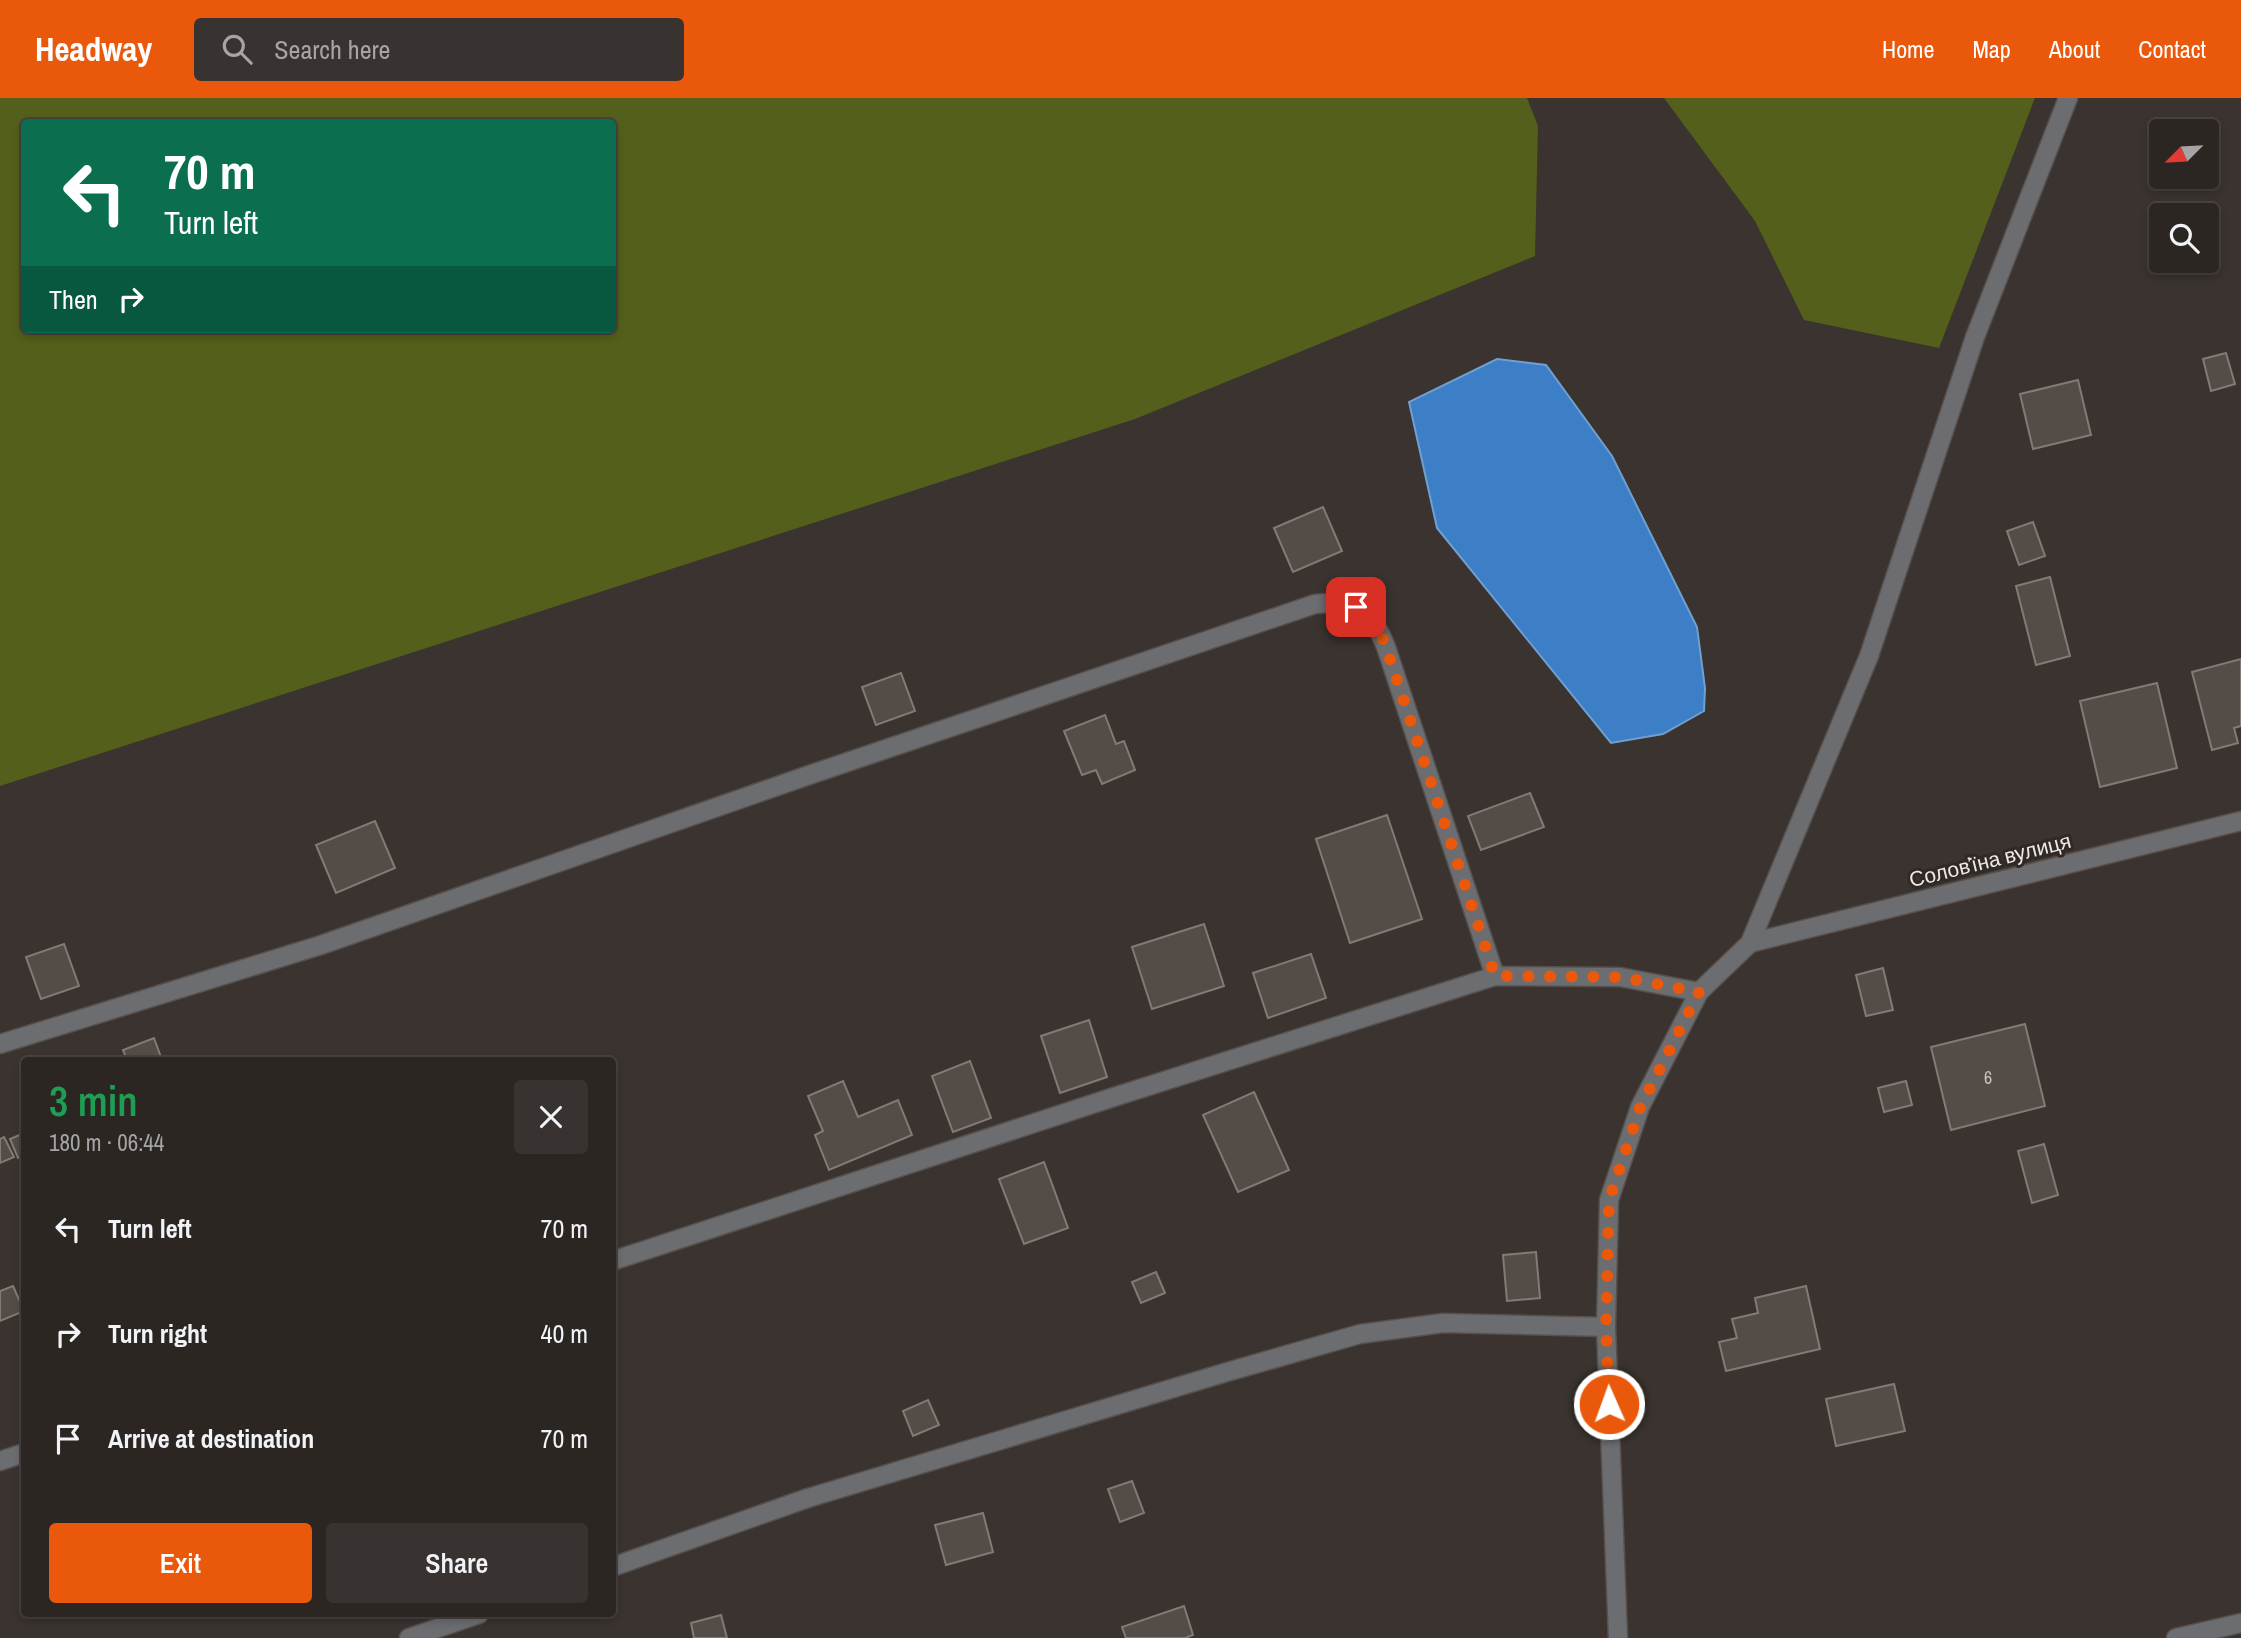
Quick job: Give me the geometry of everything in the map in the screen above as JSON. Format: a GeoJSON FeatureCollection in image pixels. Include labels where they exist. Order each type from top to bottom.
{"type":"FeatureCollection","features":[{"type":"Feature","properties":{"kind":"street"},"geometry":{"type":"LineString","coordinates":[[1618,1638],[1606,1327],[1609,1200],[1640,1108],[1699,992],[1750,943],[1869,656],[1975,337],[2068,98]]}},
{"type":"Feature","properties":{"kind":"street"},"geometry":{"type":"LineString","coordinates":[[0,1044],[321,945],[812,774],[1315,604],[1335,602],[1356,607],[1376,622],[1495,976]]}},
{"type":"Feature","properties":{"kind":"street","name":"Соловʼїна вулиця"},"geometry":{"type":"LineString","coordinates":[[1750,943],[2241,821]]}},
{"type":"Feature","properties":{"kind":"street"},"geometry":{"type":"LineString","coordinates":[[616,1260],[1495,976],[1620,977],[1699,992]]}},
{"type":"Feature","properties":{"kind":"street"},"geometry":{"type":"LineString","coordinates":[[616,1566],[808,1498],[1227,1371],[1360,1334],[1443,1323],[1606,1327]]}},
{"type":"Feature","properties":{"kind":"street"},"geometry":{"type":"LineString","coordinates":[[0,1461],[21,1454]]}},
{"type":"Feature","properties":{"kind":"street"},"geometry":{"type":"LineString","coordinates":[[409,1638],[470,1617]]}},
{"type":"Feature","properties":{"kind":"street"},"geometry":{"type":"LineString","coordinates":[[2176,1638],[2241,1623]]}},
{"type":"Feature","properties":{"kind":"green space"},"geometry":{"type":"Polygon","coordinates":[[[0,98],[1527,98],[1538,126],[1535,256],[1135,419],[0,786],[0,98]]]}},
{"type":"Feature","properties":{"kind":"green space"},"geometry":{"type":"Polygon","coordinates":[[[1664,98],[2035,98],[1939,348],[1804,320],[1755,221],[1664,98]]]}},
{"type":"Feature","properties":{"kind":"water"},"geometry":{"type":"Polygon","coordinates":[[[1497,359],[1546,365],[1612,456],[1697,627],[1705,688],[1704,711],[1663,734],[1611,743],[1437,528],[1409,402],[1497,359]]]}},
{"type":"Feature","properties":{"kind":"building"},"geometry":{"type":"Polygon","coordinates":[[[2226,353],[2235,384],[2211,391],[2203,359],[2226,353]]]}},
{"type":"Feature","properties":{"kind":"building"},"geometry":{"type":"Polygon","coordinates":[[[2078,380],[2091,435],[2033,449],[2020,394],[2078,380]]]}},
{"type":"Feature","properties":{"kind":"building"},"geometry":{"type":"Polygon","coordinates":[[[1323,507],[1342,551],[1293,572],[1274,528],[1323,507]]]}},
{"type":"Feature","properties":{"kind":"building"},"geometry":{"type":"Polygon","coordinates":[[[2033,522],[2045,556],[2019,565],[2007,531],[2033,522]]]}},
{"type":"Feature","properties":{"kind":"building"},"geometry":{"type":"Polygon","coordinates":[[[2050,577],[2070,656],[2036,665],[2016,586],[2050,577]]]}},
{"type":"Feature","properties":{"kind":"building"},"geometry":{"type":"Polygon","coordinates":[[[2241,659],[2241,726],[2234,728],[2238,743],[2212,750],[2192,672],[2241,659]]]}},
{"type":"Feature","properties":{"kind":"building"},"geometry":{"type":"Polygon","coordinates":[[[901,673],[915,711],[876,725],[862,687],[901,673]]]}},
{"type":"Feature","properties":{"kind":"building"},"geometry":{"type":"Polygon","coordinates":[[[2157,683],[2177,768],[2100,787],[2080,701],[2157,683]]]}},
{"type":"Feature","properties":{"kind":"building"},"geometry":{"type":"Polygon","coordinates":[[[1105,715],[1116,744],[1124,741],[1135,770],[1102,784],[1096,770],[1082,775],[1064,731],[1105,715]]]}},
{"type":"Feature","properties":{"kind":"building"},"geometry":{"type":"Polygon","coordinates":[[[1530,793],[1544,827],[1481,850],[1468,816],[1530,793]]]}},
{"type":"Feature","properties":{"kind":"building"},"geometry":{"type":"Polygon","coordinates":[[[1387,815],[1422,919],[1350,943],[1316,839],[1387,815]]]}},
{"type":"Feature","properties":{"kind":"building"},"geometry":{"type":"Polygon","coordinates":[[[375,821],[395,868],[336,893],[316,845],[375,821]]]}},
{"type":"Feature","properties":{"kind":"building"},"geometry":{"type":"Polygon","coordinates":[[[1204,924],[1224,986],[1152,1009],[1132,947],[1204,924]]]}},
{"type":"Feature","properties":{"kind":"building"},"geometry":{"type":"Polygon","coordinates":[[[64,944],[79,986],[41,999],[26,957],[64,944]]]}},
{"type":"Feature","properties":{"kind":"building"},"geometry":{"type":"Polygon","coordinates":[[[1311,954],[1326,998],[1268,1018],[1253,973],[1311,954]]]}},
{"type":"Feature","properties":{"kind":"building"},"geometry":{"type":"Polygon","coordinates":[[[1883,968],[1893,1010],[1866,1016],[1856,975],[1883,968]]]}},
{"type":"Feature","properties":{"kind":"building"},"geometry":{"type":"Polygon","coordinates":[[[1089,1020],[1107,1077],[1060,1093],[1041,1036],[1089,1020]]]}},
{"type":"Feature","properties":{"kind":"building"},"geometry":{"type":"Polygon","coordinates":[[[2025,1024],[2045,1106],[1951,1130],[1931,1047],[2025,1024]]]}},
{"type":"Feature","properties":{"kind":"building"},"geometry":{"type":"Polygon","coordinates":[[[154,1038],[161,1057],[126,1057],[123,1050],[154,1038]]]}},
{"type":"Feature","properties":{"kind":"building"},"geometry":{"type":"Polygon","coordinates":[[[970,1061],[991,1118],[953,1132],[932,1076],[970,1061]]]}},
{"type":"Feature","properties":{"kind":"building"},"geometry":{"type":"Polygon","coordinates":[[[843,1081],[858,1117],[898,1100],[912,1135],[829,1170],[815,1135],[823,1131],[808,1096],[843,1081]]]}},
{"type":"Feature","properties":{"kind":"building"},"geometry":{"type":"Polygon","coordinates":[[[1906,1081],[1912,1105],[1884,1112],[1878,1088],[1906,1081]]]}},
{"type":"Feature","properties":{"kind":"building"},"geometry":{"type":"Polygon","coordinates":[[[1254,1092],[1289,1170],[1238,1192],[1203,1115],[1254,1092]]]}},
{"type":"Feature","properties":{"kind":"building"},"geometry":{"type":"Polygon","coordinates":[[[21,1134],[21,1156],[18,1158],[10,1139],[21,1134]]]}},
{"type":"Feature","properties":{"kind":"building"},"geometry":{"type":"Polygon","coordinates":[[[4,1137],[14,1157],[0,1163],[0,1139],[4,1137]]]}},
{"type":"Feature","properties":{"kind":"building"},"geometry":{"type":"Polygon","coordinates":[[[2044,1144],[2058,1195],[2032,1203],[2018,1151],[2044,1144]]]}},
{"type":"Feature","properties":{"kind":"building"},"geometry":{"type":"Polygon","coordinates":[[[1044,1162],[1068,1228],[1024,1244],[999,1179],[1044,1162]]]}},
{"type":"Feature","properties":{"kind":"building"},"geometry":{"type":"Polygon","coordinates":[[[1536,1252],[1540,1298],[1507,1301],[1503,1255],[1536,1252]]]}},
{"type":"Feature","properties":{"kind":"building"},"geometry":{"type":"Polygon","coordinates":[[[1156,1272],[1165,1293],[1141,1303],[1132,1282],[1156,1272]]]}},
{"type":"Feature","properties":{"kind":"building"},"geometry":{"type":"Polygon","coordinates":[[[13,1286],[21,1304],[21,1312],[0,1321],[0,1291],[13,1286]]]}},
{"type":"Feature","properties":{"kind":"building"},"geometry":{"type":"Polygon","coordinates":[[[1806,1286],[1820,1349],[1726,1371],[1719,1342],[1737,1338],[1732,1319],[1758,1313],[1755,1298],[1806,1286]]]}},
{"type":"Feature","properties":{"kind":"building"},"geometry":{"type":"Polygon","coordinates":[[[1894,1384],[1905,1431],[1836,1446],[1826,1399],[1894,1384]]]}},
{"type":"Feature","properties":{"kind":"building"},"geometry":{"type":"Polygon","coordinates":[[[928,1400],[939,1425],[913,1436],[903,1411],[928,1400]]]}},
{"type":"Feature","properties":{"kind":"building"},"geometry":{"type":"Polygon","coordinates":[[[1132,1481],[1144,1513],[1120,1522],[1108,1489],[1132,1481]]]}},
{"type":"Feature","properties":{"kind":"building"},"geometry":{"type":"Polygon","coordinates":[[[983,1513],[993,1552],[946,1565],[935,1525],[983,1513]]]}},
{"type":"Feature","properties":{"kind":"building"},"geometry":{"type":"Polygon","coordinates":[[[1184,1606],[1193,1635],[1185,1638],[1126,1638],[1122,1627],[1184,1606]]]}},
{"type":"Feature","properties":{"kind":"building"},"geometry":{"type":"Polygon","coordinates":[[[721,1615],[727,1638],[694,1638],[691,1623],[721,1615]]]}},
{"type":"Feature","properties":{"kind":"route"},"geometry":{"type":"LineString","coordinates":[[1356,607],[1376,622],[1386,647],[1495,976],[1620,977],[1699,992],[1640,1108],[1609,1200],[1606,1327],[1609,1404]]}}]}
